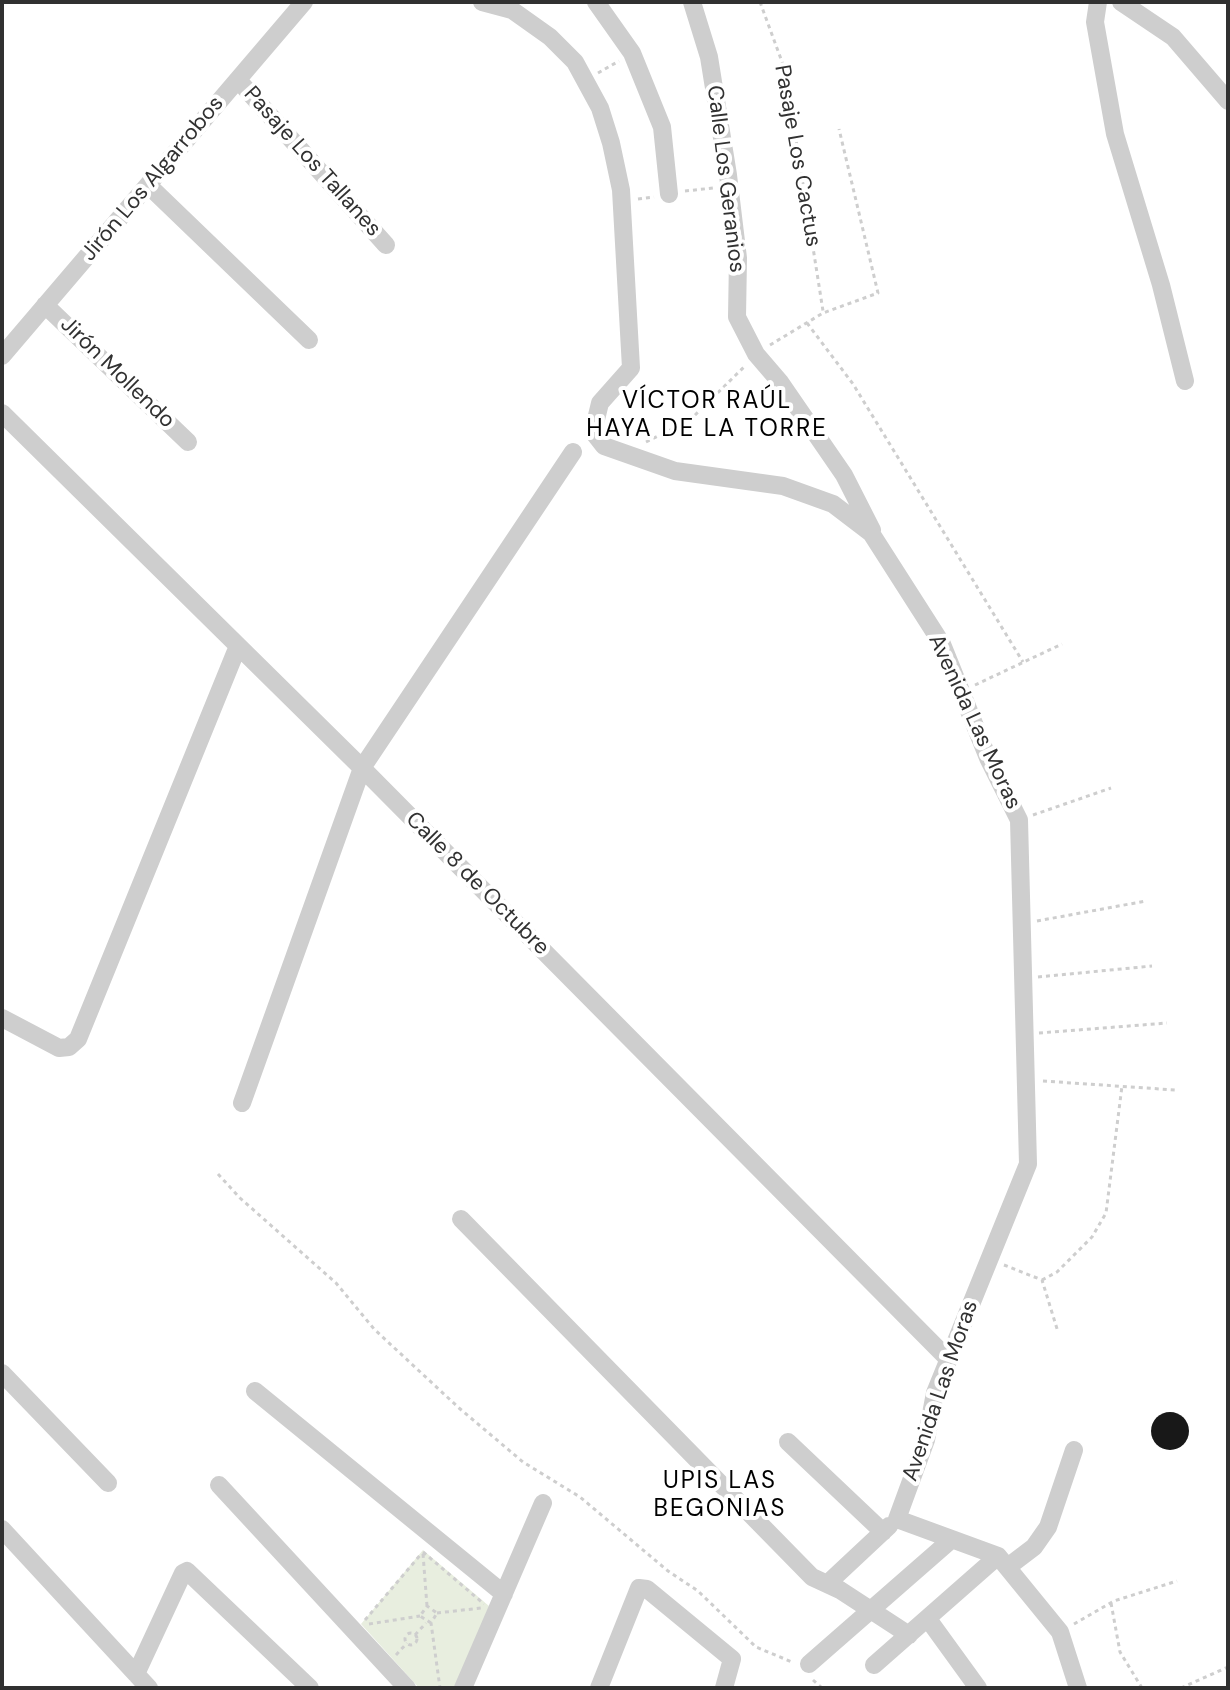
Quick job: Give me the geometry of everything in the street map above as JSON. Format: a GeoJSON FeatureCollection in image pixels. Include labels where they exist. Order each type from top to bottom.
{"type":"FeatureCollection","features":[{"type":"Feature","properties":{"kind":"street","name":"Jirón Los Algarrobos"},"geometry":{"type":"LineString","coordinates":[[2,356],[304,2]]}},
{"type":"Feature","properties":{"kind":"street","name":"Avenida Las Moras"},"geometry":{"type":"LineString","coordinates":[[484,2],[512,10],[550,37],[575,62],[600,108],[621,190],[631,368],[600,403],[593,432],[604,446],[675,471],[783,486],[833,504],[871,533],[942,644],[1019,820],[1028,1164],[935,1393],[926,1440],[897,1519]]}},
{"type":"Feature","properties":{"kind":"street"},"geometry":{"type":"LineString","coordinates":[[596,2],[632,53],[662,127],[669,194]]}},
{"type":"Feature","properties":{"kind":"street","name":"Calle Los Geranios"},"geometry":{"type":"LineString","coordinates":[[692,2],[709,57],[728,175],[738,258],[737,317],[756,354],[780,382],[844,475],[882,551]]}},
{"type":"Feature","properties":{"kind":"street"},"geometry":{"type":"LineString","coordinates":[[1098,2],[1095,22],[1115,134],[1161,285],[1185,381]]}},
{"type":"Feature","properties":{"kind":"street"},"geometry":{"type":"LineString","coordinates":[[1121,2],[1173,37],[1228,101]]}},
{"type":"Feature","properties":{"kind":"street","name":"Pasaje Los Tallanes"},"geometry":{"type":"LineString","coordinates":[[238,80],[386,245]]}},
{"type":"Feature","properties":{"kind":"street"},"geometry":{"type":"LineString","coordinates":[[148,185],[309,340]]}},
{"type":"Feature","properties":{"kind":"street","name":"Jirón Mollendo"},"geometry":{"type":"LineString","coordinates":[[45,305],[188,442]]}},
{"type":"Feature","properties":{"kind":"street","name":"Calle 8 de Octubre"},"geometry":{"type":"LineString","coordinates":[[2,413],[362,768],[949,1360]]}},
{"type":"Feature","properties":{"kind":"street"},"geometry":{"type":"LineString","coordinates":[[242,1103],[362,768],[573,452]]}},
{"type":"Feature","properties":{"kind":"street"},"geometry":{"type":"LineString","coordinates":[[2,1018],[59,1048],[69,1047],[78,1039],[238,646]]}},
{"type":"Feature","properties":{"kind":"street"},"geometry":{"type":"LineString","coordinates":[[461,1219],[812,1577],[909,1635]]}},
{"type":"Feature","properties":{"kind":"street"},"geometry":{"type":"LineString","coordinates":[[2,1373],[108,1483]]}},
{"type":"Feature","properties":{"kind":"street"},"geometry":{"type":"LineString","coordinates":[[255,1391],[428,1545],[504,1594]]}},
{"type":"Feature","properties":{"kind":"street"},"geometry":{"type":"LineString","coordinates":[[788,1442],[883,1532]]}},
{"type":"Feature","properties":{"kind":"street"},"geometry":{"type":"LineString","coordinates":[[874,1665],[1004,1561],[1034,1547],[1048,1527],[1074,1450]]}},
{"type":"Feature","properties":{"kind":"street"},"geometry":{"type":"LineString","coordinates":[[219,1485],[407,1688]]}},
{"type":"Feature","properties":{"kind":"street"},"geometry":{"type":"LineString","coordinates":[[463,1688],[543,1503]]}},
{"type":"Feature","properties":{"kind":"street"},"geometry":{"type":"LineString","coordinates":[[827,1584],[897,1519],[952,1539],[1004,1561],[1060,1632],[1078,1688]]}},
{"type":"Feature","properties":{"kind":"street"},"geometry":{"type":"LineString","coordinates":[[2,1529],[143,1681],[183,1573],[187,1571],[310,1688]]}},
{"type":"Feature","properties":{"kind":"street"},"geometry":{"type":"LineString","coordinates":[[805,1668],[952,1539]]}},
{"type":"Feature","properties":{"kind":"street"},"geometry":{"type":"LineString","coordinates":[[599,1688],[639,1588],[647,1589],[732,1659],[724,1688]]}},
{"type":"Feature","properties":{"kind":"street"},"geometry":{"type":"LineString","coordinates":[[928,1619],[978,1688]]}},
{"type":"Feature","properties":{"kind":"path","name":"Pasaje Los Cactus"},"geometry":{"type":"LineString","coordinates":[[760,2],[785,70],[823,313]]}},
{"type":"Feature","properties":{"kind":"path"},"geometry":{"type":"LineString","coordinates":[[585,81],[632,53]]}},
{"type":"Feature","properties":{"kind":"path"},"geometry":{"type":"LineString","coordinates":[[839,129],[878,293]]}},
{"type":"Feature","properties":{"kind":"path"},"geometry":{"type":"LineString","coordinates":[[807,323],[853,384],[1023,662]]}},
{"type":"Feature","properties":{"kind":"path"},"geometry":{"type":"LineString","coordinates":[[961,691],[1062,644]]}},
{"type":"Feature","properties":{"kind":"path"},"geometry":{"type":"LineString","coordinates":[[1019,820],[1111,788]]}},
{"type":"Feature","properties":{"kind":"path"},"geometry":{"type":"LineString","coordinates":[[1021,924],[1146,901]]}},
{"type":"Feature","properties":{"kind":"path"},"geometry":{"type":"LineString","coordinates":[[1022,978],[1152,966]]}},
{"type":"Feature","properties":{"kind":"path"},"geometry":{"type":"LineString","coordinates":[[1023,1034],[1167,1023]]}},
{"type":"Feature","properties":{"kind":"path"},"geometry":{"type":"LineString","coordinates":[[1025,1080],[1175,1090]]}},
{"type":"Feature","properties":{"kind":"path"},"geometry":{"type":"LineString","coordinates":[[989,1260],[1042,1280],[1057,1272],[1092,1237],[1106,1213],[1113,1181],[1122,1086]]}},
{"type":"Feature","properties":{"kind":"path"},"geometry":{"type":"LineString","coordinates":[[218,1174],[247,1205],[336,1283],[353,1307],[436,1389],[523,1462],[580,1497],[668,1571],[698,1591],[756,1647],[805,1668],[822,1688]]}},
{"type":"Feature","properties":{"kind":"path"},"geometry":{"type":"LineString","coordinates":[[1042,1280],[1058,1332]]}},
{"type":"Feature","properties":{"kind":"path"},"geometry":{"type":"LineString","coordinates":[[428,1545],[427,1606],[420,1616],[362,1625],[428,1545]]}},
{"type":"Feature","properties":{"kind":"path"},"geometry":{"type":"LineString","coordinates":[[428,1545],[487,1607]]}},
{"type":"Feature","properties":{"kind":"path"},"geometry":{"type":"LineString","coordinates":[[1060,1632],[1111,1603],[1177,1581]]}},
{"type":"Feature","properties":{"kind":"path"},"geometry":{"type":"LineString","coordinates":[[1111,1603],[1120,1652],[1142,1688]]}},
{"type":"Feature","properties":{"kind":"path"},"geometry":{"type":"LineString","coordinates":[[427,1606],[437,1613]]}},
{"type":"Feature","properties":{"kind":"path"},"geometry":{"type":"LineString","coordinates":[[393,1658],[407,1643],[407,1635],[415,1635],[437,1613],[487,1607]]}},
{"type":"Feature","properties":{"kind":"path"},"geometry":{"type":"LineString","coordinates":[[482,1620],[487,1607]]}},
{"type":"Feature","properties":{"kind":"path"},"geometry":{"type":"LineString","coordinates":[[420,1616],[428,1623],[440,1688]]}},
{"type":"Feature","properties":{"kind":"path"},"geometry":{"type":"LineString","coordinates":[[407,1643],[416,1644],[415,1635]]}},
{"type":"Feature","properties":{"kind":"path"},"geometry":{"type":"LineString","coordinates":[[1181,1688],[1228,1667]]}},
{"type":"Feature","properties":{"kind":"green space"},"geometry":{"type":"Polygon","coordinates":[[[423,1550],[489,1606],[456,1688],[419,1688],[361,1624],[423,1550]]]}},
{"type":"Feature","properties":{"kind":"building"},"geometry":{"type":"Polygon","coordinates":[[[1170,1412],[1184,1417],[1189,1431],[1184,1445],[1170,1450],[1156,1445],[1151,1431],[1156,1417],[1170,1412]]]}},
{"type":"Feature","properties":{"kind":"district","name":"VÍCTOR RAÚL HAYA DE LA TORRE"},"geometry":{"type":"Point","coordinates":[707,416]}},
{"type":"Feature","properties":{"kind":"district","name":"UPIS LAS BEGONIAS"},"geometry":{"type":"Point","coordinates":[720,1496]}}]}
